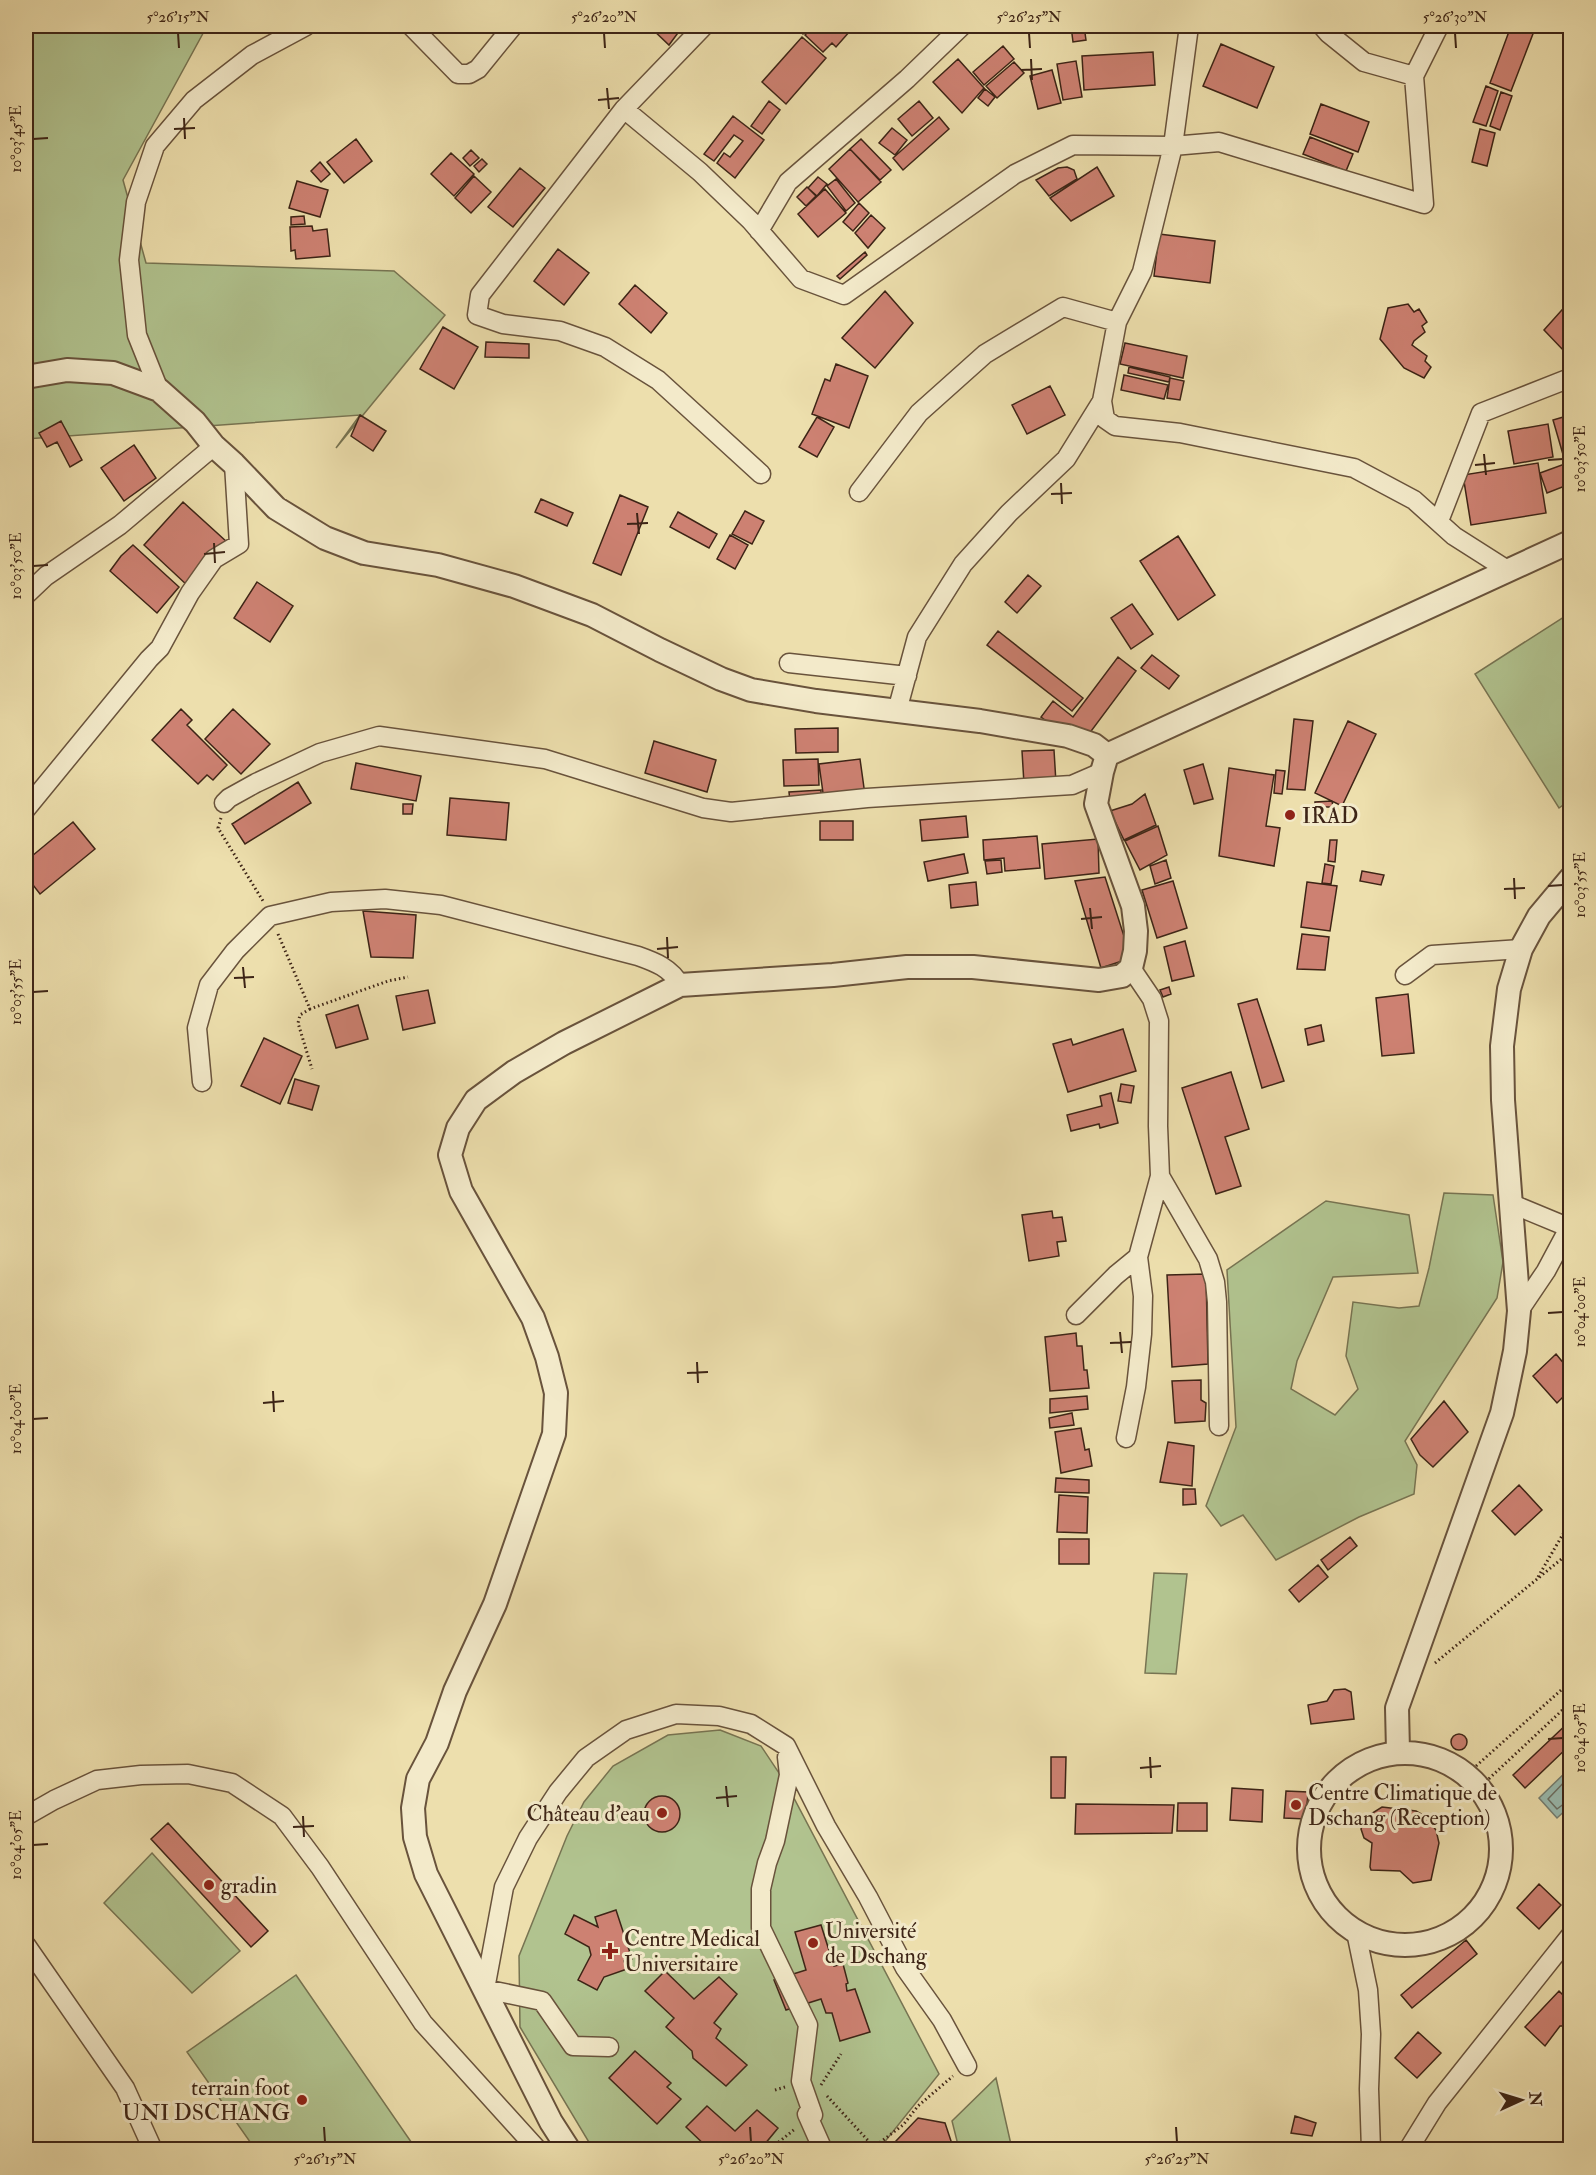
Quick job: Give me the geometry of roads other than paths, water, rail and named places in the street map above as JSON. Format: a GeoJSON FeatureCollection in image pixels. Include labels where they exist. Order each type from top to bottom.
{"type":"FeatureCollection","features":[{"type":"Feature","properties":{"kind":"street"},"geometry":{"type":"LineString","coordinates":[[159,390],[136,335],[129,261],[136,202],[155,146],[194,100],[252,55],[306,26]]}},
{"type":"Feature","properties":{"kind":"street"},"geometry":{"type":"LineString","coordinates":[[411,26],[458,74],[469,74],[478,69],[513,26]]}},
{"type":"Feature","properties":{"kind":"street"},"geometry":{"type":"LineString","coordinates":[[704,26],[624,109],[480,295],[477,315],[503,324],[560,331],[605,347],[658,380],[761,474]]}},
{"type":"Feature","properties":{"kind":"street"},"geometry":{"type":"LineString","coordinates":[[759,231],[788,182],[907,79],[962,26]]}},
{"type":"Feature","properties":{"kind":"street"},"geometry":{"type":"LineString","coordinates":[[1189,26],[1173,146],[1142,272],[1117,322],[1102,401],[1105,418],[1115,426],[1180,433],[1354,468],[1414,500],[1454,536],[1509,571]]}},
{"type":"Feature","properties":{"kind":"street"},"geometry":{"type":"LineString","coordinates":[[1322,26],[1364,62],[1414,76]]}},
{"type":"Feature","properties":{"kind":"street"},"geometry":{"type":"LineString","coordinates":[[624,109],[700,172],[759,231],[801,279],[844,295],[1015,174],[1073,145],[1173,146],[1219,142],[1424,204],[1414,76],[1439,26]]}},
{"type":"Feature","properties":{"kind":"street"},"geometry":{"type":"LineString","coordinates":[[858,492],[919,412],[985,354],[1064,307],[1117,322]]}},
{"type":"Feature","properties":{"kind":"street"},"geometry":{"type":"LineString","coordinates":[[26,377],[67,370],[113,373],[159,390],[195,422],[214,446],[276,508],[326,538],[364,553],[438,565],[514,586],[592,615],[701,669],[751,690],[816,701],[980,721],[1068,736],[1094,745],[1104,764],[1096,804],[1133,906],[1136,931],[1131,968],[1122,976],[1099,980],[973,967],[907,967],[680,986],[564,1043],[514,1072],[476,1100],[458,1128],[450,1155],[461,1191],[533,1318],[547,1357],[556,1393],[554,1434],[495,1604],[455,1691],[437,1743],[418,1779],[413,1808],[415,1837],[426,1874],[551,2122],[569,2150]]}},
{"type":"Feature","properties":{"kind":"street"},"geometry":{"type":"LineString","coordinates":[[1439,521],[1481,413],[1570,378]]}},
{"type":"Feature","properties":{"kind":"street"},"geometry":{"type":"LineString","coordinates":[[897,711],[917,638],[963,564],[1009,513],[1066,459],[1102,401]]}},
{"type":"Feature","properties":{"kind":"street"},"geometry":{"type":"LineString","coordinates":[[26,595],[46,576],[120,525],[214,446]]}},
{"type":"Feature","properties":{"kind":"street"},"geometry":{"type":"LineString","coordinates":[[26,809],[160,648],[190,593],[214,559],[239,544],[234,464]]}},
{"type":"Feature","properties":{"kind":"street"},"geometry":{"type":"LineString","coordinates":[[224,803],[256,783],[320,753],[379,736],[545,759],[703,808],[731,812],[867,798],[1072,785],[1104,764],[1570,542]]}},
{"type":"Feature","properties":{"kind":"street"},"geometry":{"type":"LineString","coordinates":[[789,663],[907,676]]}},
{"type":"Feature","properties":{"kind":"street"},"geometry":{"type":"LineString","coordinates":[[1398,1752],[1397,1708],[1502,1413],[1515,1351],[1519,1311],[1503,1101],[1502,1047],[1509,989],[1521,949],[1539,916],[1570,879]]}},
{"type":"Feature","properties":{"kind":"street"},"geometry":{"type":"LineString","coordinates":[[202,1082],[197,1028],[209,985],[235,951],[270,916],[331,902],[385,899],[441,905],[659,963],[676,977],[680,986]]}},
{"type":"Feature","properties":{"kind":"street"},"geometry":{"type":"LineString","coordinates":[[1405,975],[1432,955],[1521,949]]}},
{"type":"Feature","properties":{"kind":"street"},"geometry":{"type":"LineString","coordinates":[[1126,1438],[1136,1387],[1142,1334],[1143,1296],[1138,1257],[1160,1176],[1159,1021],[1152,999],[1131,968]]}},
{"type":"Feature","properties":{"kind":"street"},"geometry":{"type":"LineString","coordinates":[[1160,1176],[1208,1259],[1215,1282],[1219,1426]]}},
{"type":"Feature","properties":{"kind":"street"},"geometry":{"type":"LineString","coordinates":[[1512,1204],[1570,1228],[1546,1271],[1519,1311]]}},
{"type":"Feature","properties":{"kind":"street"},"geometry":{"type":"LineString","coordinates":[[1076,1315],[1116,1275],[1138,1257]]}},
{"type":"Feature","properties":{"kind":"street"},"geometry":{"type":"LineString","coordinates":[[485,1989],[504,1887],[528,1838],[558,1792],[586,1758],[626,1730],[676,1714],[719,1716],[751,1724],[786,1746],[826,1826],[868,1897],[905,1968],[942,2020],[967,2066]]}},
{"type":"Feature","properties":{"kind":"street"},"geometry":{"type":"LineString","coordinates":[[786,1746],[789,1775],[775,1841],[761,1889],[761,1928],[808,2025],[801,2081],[813,2115],[807,2114],[823,2150]]}},
{"type":"Feature","properties":{"kind":"street"},"geometry":{"type":"LineString","coordinates":[[1398,1752],[1448,1762],[1472,1782],[1485,1794],[1496,1816],[1502,1842],[1500,1866],[1492,1892],[1477,1913],[1459,1930],[1436,1940],[1412,1946],[1387,1944],[1362,1936],[1341,1922],[1325,1903],[1314,1880],[1308,1856],[1318,1806],[1332,1786],[1351,1768],[1371,1757],[1398,1752]]}},
{"type":"Feature","properties":{"kind":"street"},"geometry":{"type":"LineString","coordinates":[[26,1816],[97,1780],[141,1775],[188,1774],[232,1783],[282,1816],[320,1868],[423,2023],[538,2150]]}},
{"type":"Feature","properties":{"kind":"street"},"geometry":{"type":"LineString","coordinates":[[1356,1932],[1368,1990],[1371,2034],[1369,2089],[1371,2150]]}},
{"type":"Feature","properties":{"kind":"street"},"geometry":{"type":"LineString","coordinates":[[1408,2150],[1437,2103],[1570,1936]]}},
{"type":"Feature","properties":{"kind":"street"},"geometry":{"type":"LineString","coordinates":[[26,1945],[125,2088],[153,2150]]}},
{"type":"Feature","properties":{"kind":"street"},"geometry":{"type":"LineString","coordinates":[[485,1989],[542,2001],[573,2046],[609,2047]]}},
{"type":"Feature","properties":{"kind":"water"},"geometry":{"type":"Polygon","coordinates":[[[1570,1768],[1570,1806],[1557,1818],[1539,1798],[1570,1768]]]}},
{"type":"Feature","properties":{"kind":"place","name":"IRAD"},"geometry":{"type":"Point","coordinates":[1290,815]}},
{"type":"Feature","properties":{"kind":"place","name":"Centre Climatique de Dschang (Reception)"},"geometry":{"type":"Point","coordinates":[1296,1805]}},
{"type":"Feature","properties":{"kind":"place","name":"Château d'eau"},"geometry":{"type":"Point","coordinates":[662,1813]}},
{"type":"Feature","properties":{"kind":"place","name":"gradin"},"geometry":{"type":"Point","coordinates":[209,1885]}},
{"type":"Feature","properties":{"kind":"place","name":"Université de Dschang"},"geometry":{"type":"Point","coordinates":[813,1943]}},
{"type":"Feature","properties":{"kind":"place","name":"Centre Medical Universitaire"},"geometry":{"type":"Point","coordinates":[610,1951]}},
{"type":"Feature","properties":{"kind":"place","name":"terrain foot UNI DSCHANG"},"geometry":{"type":"Point","coordinates":[302,2100]}}]}
